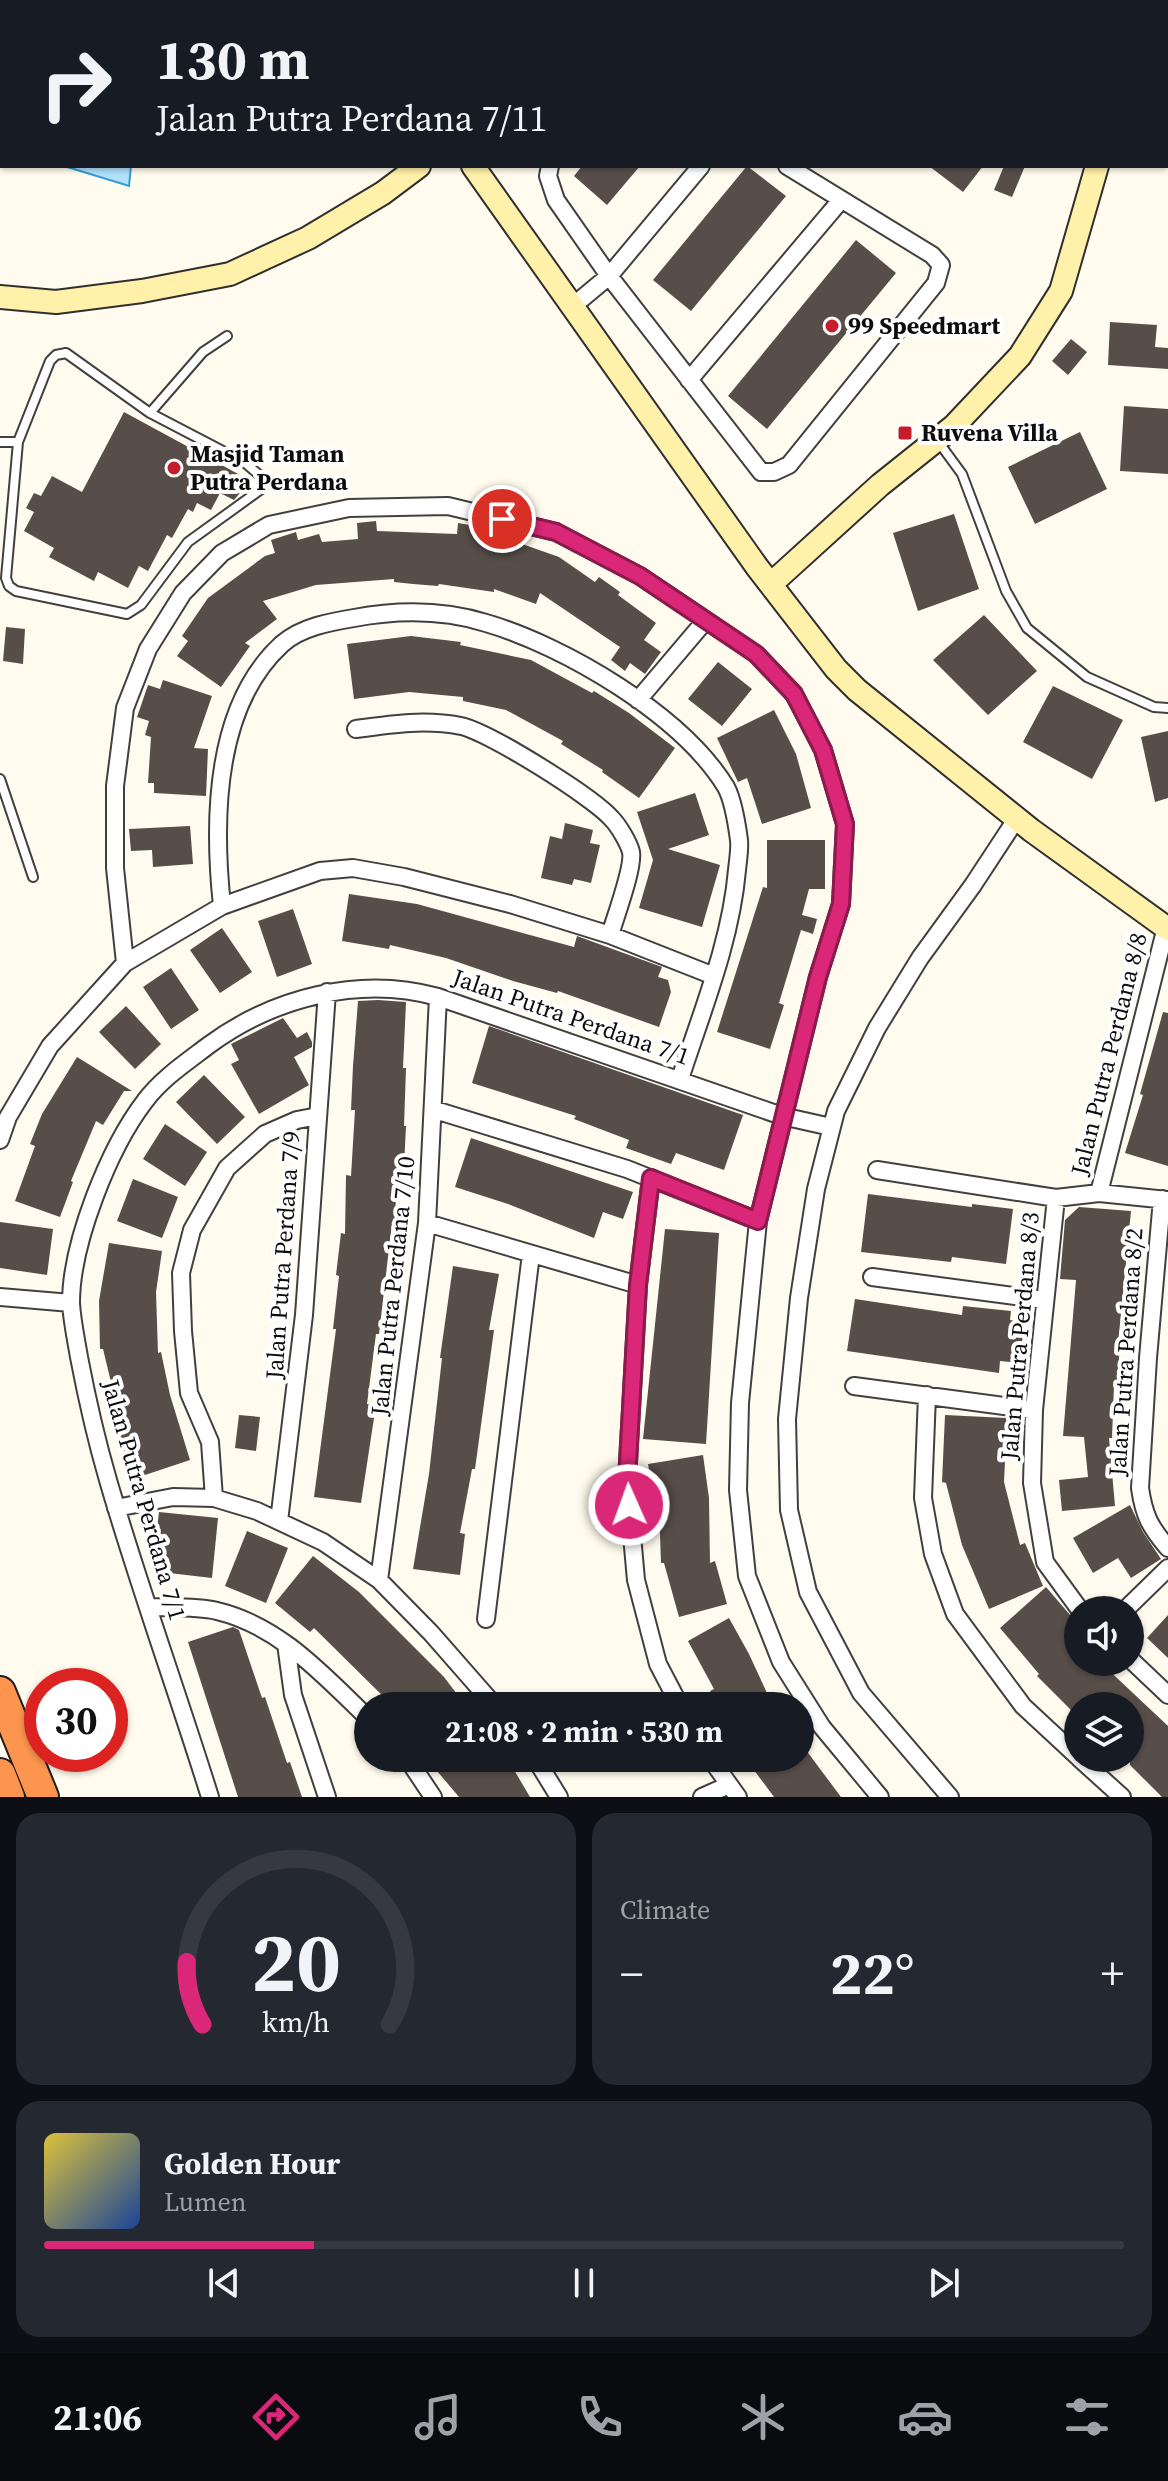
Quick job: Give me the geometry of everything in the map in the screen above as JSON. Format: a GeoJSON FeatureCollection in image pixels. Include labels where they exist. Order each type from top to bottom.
{"type":"FeatureCollection","features":[{"type":"Feature","properties":{"kind":"highway"},"geometry":{"type":"LineString","coordinates":[[0,1692],[43,1797]]}},
{"type":"Feature","properties":{"kind":"highway"},"geometry":{"type":"LineString","coordinates":[[0,1774],[9,1797]]}},
{"type":"Feature","properties":{"kind":"street"},"geometry":{"type":"LineString","coordinates":[[0,297],[56,302],[142,291],[230,274],[308,238],[383,193],[416,168]]}},
{"type":"Feature","properties":{"kind":"street"},"geometry":{"type":"LineString","coordinates":[[474,168],[771,584],[836,669],[857,690],[1017,818],[1167,928]]}},
{"type":"Feature","properties":{"kind":"street"},"geometry":{"type":"LineString","coordinates":[[550,168],[548,176],[556,200],[609,276],[761,472],[774,472],[789,465],[936,283],[941,265],[932,255],[790,168]]}},
{"type":"Feature","properties":{"kind":"street"},"geometry":{"type":"LineString","coordinates":[[573,306],[609,276],[699,168]]}},
{"type":"Feature","properties":{"kind":"street"},"geometry":{"type":"LineString","coordinates":[[771,584],[880,485],[954,426],[1020,356],[1061,291],[1096,168]]}},
{"type":"Feature","properties":{"kind":"street"},"geometry":{"type":"LineString","coordinates":[[689,380],[841,200]]}},
{"type":"Feature","properties":{"kind":"street"},"geometry":{"type":"LineString","coordinates":[[125,963],[115,868],[115,786],[125,708],[148,649],[183,593],[222,553],[269,525],[349,508],[448,506],[556,532],[640,576],[756,654],[794,694],[823,750],[845,824],[841,904],[818,977],[758,1221],[740,1403],[738,1490],[747,1576],[781,1662],[822,1727],[880,1797]]}},
{"type":"Feature","properties":{"kind":"street"},"geometry":{"type":"LineString","coordinates":[[222,906],[218,870],[225,754],[236,715],[252,680],[283,643],[320,623],[375,614],[437,613],[486,623],[565,655],[651,708],[691,745],[727,789],[739,842],[735,894],[714,976],[680,1079]]}},
{"type":"Feature","properties":{"kind":"street"},"geometry":{"type":"LineString","coordinates":[[638,700],[705,621]]}},
{"type":"Feature","properties":{"kind":"street"},"geometry":{"type":"LineString","coordinates":[[356,729],[417,721],[463,726],[496,740],[613,820],[631,852],[610,935]]}},
{"type":"Feature","properties":{"kind":"street"},"geometry":{"type":"LineString","coordinates":[[950,1797],[861,1693],[808,1592],[789,1510],[787,1419],[799,1298],[816,1189],[836,1111],[877,1028],[920,958],[1017,818]]}},
{"type":"Feature","properties":{"kind":"street"},"geometry":{"type":"LineString","coordinates":[[0,1140],[8,1117],[50,1046],[125,963],[222,906],[320,871],[353,868],[404,877],[495,900],[610,935],[714,976]]}},
{"type":"Feature","properties":{"kind":"street","name":"Jalan Putra Perdana 8/8"},"geometry":{"type":"LineString","coordinates":[[1099,1193],[1167,928]]}},
{"type":"Feature","properties":{"kind":"street","name":"Jalan Putra Perdana 7/1"},"geometry":{"type":"LineString","coordinates":[[210,1797],[90,1418],[71,1303],[87,1220],[111,1156],[146,1099],[188,1061],[234,1027],[297,1000],[327,992],[388,988],[438,997],[782,1116],[831,1127]]}},
{"type":"Feature","properties":{"kind":"street","name":"Jalan Putra Perdana 7/9"},"geometry":{"type":"LineString","coordinates":[[279,1521],[304,1315],[327,992]]}},
{"type":"Feature","properties":{"kind":"street","name":"Jalan Putra Perdana 7/10"},"geometry":{"type":"LineString","coordinates":[[379,1580],[427,1223],[435,1110],[438,997]]}},
{"type":"Feature","properties":{"kind":"street"},"geometry":{"type":"LineString","coordinates":[[435,1110],[651,1178],[758,1221]]}},
{"type":"Feature","properties":{"kind":"street"},"geometry":{"type":"LineString","coordinates":[[214,1498],[210,1442],[189,1393],[183,1331],[181,1273],[192,1230],[227,1168],[265,1134],[297,1120],[318,1116]]}},
{"type":"Feature","properties":{"kind":"street"},"geometry":{"type":"LineString","coordinates":[[877,1170],[1056,1198],[1099,1193],[1165,1199]]}},
{"type":"Feature","properties":{"kind":"street"},"geometry":{"type":"LineString","coordinates":[[651,1178],[638,1285],[627,1480],[636,1580],[658,1664],[673,1692]]}},
{"type":"Feature","properties":{"kind":"street","name":"Jalan Putra Perdana 8/3"},"geometry":{"type":"LineString","coordinates":[[1056,1198],[1034,1410],[1032,1483],[1045,1562],[1070,1596]]}},
{"type":"Feature","properties":{"kind":"street","name":"Jalan Putra Perdana 8/2"},"geometry":{"type":"LineString","coordinates":[[1165,1199],[1148,1358],[1140,1488],[1149,1526],[1168,1548]]}},
{"type":"Feature","properties":{"kind":"street"},"geometry":{"type":"LineString","coordinates":[[427,1223],[638,1285]]}},
{"type":"Feature","properties":{"kind":"street"},"geometry":{"type":"LineString","coordinates":[[486,1619],[531,1254]]}},
{"type":"Feature","properties":{"kind":"street"},"geometry":{"type":"LineString","coordinates":[[872,1277],[1044,1300]]}},
{"type":"Feature","properties":{"kind":"street"},"geometry":{"type":"LineString","coordinates":[[0,1297],[71,1303]]}},
{"type":"Feature","properties":{"kind":"street"},"geometry":{"type":"LineString","coordinates":[[854,1386],[1034,1410]]}},
{"type":"Feature","properties":{"kind":"street"},"geometry":{"type":"LineString","coordinates":[[927,1395],[923,1498],[933,1554],[955,1614],[1023,1706],[1064,1745]]}},
{"type":"Feature","properties":{"kind":"street"},"geometry":{"type":"LineString","coordinates":[[116,1508],[173,1497],[214,1498],[257,1511],[323,1542],[379,1580],[483,1692]]}},
{"type":"Feature","properties":{"kind":"street"},"geometry":{"type":"LineString","coordinates":[[1139,1596],[1168,1568]]}},
{"type":"Feature","properties":{"kind":"street"},"geometry":{"type":"LineString","coordinates":[[148,1607],[215,1611],[260,1625],[286,1644],[354,1705]]}},
{"type":"Feature","properties":{"kind":"street"},"geometry":{"type":"LineString","coordinates":[[286,1644],[293,1695],[327,1797]]}},
{"type":"Feature","properties":{"kind":"street"},"geometry":{"type":"LineString","coordinates":[[1144,1672],[1168,1695]]}},
{"type":"Feature","properties":{"kind":"street"},"geometry":{"type":"LineString","coordinates":[[416,1772],[433,1797]]}},
{"type":"Feature","properties":{"kind":"street"},"geometry":{"type":"LineString","coordinates":[[544,1772],[559,1797]]}},
{"type":"Feature","properties":{"kind":"street"},"geometry":{"type":"LineString","coordinates":[[702,1797],[734,1791],[720,1772]]}},
{"type":"Feature","properties":{"kind":"street"},"geometry":{"type":"LineString","coordinates":[[1094,1772],[1122,1797]]}},
{"type":"Feature","properties":{"kind":"lane"},"geometry":{"type":"LineString","coordinates":[[150,413],[203,352],[227,336]]}},
{"type":"Feature","properties":{"kind":"lane"},"geometry":{"type":"LineString","coordinates":[[66,353],[150,413],[244,462],[267,485],[188,542],[141,605],[127,614],[16,591],[9,586],[6,578],[18,442],[50,361],[56,355],[66,353]]}},
{"type":"Feature","properties":{"kind":"lane"},"geometry":{"type":"LineString","coordinates":[[937,440],[962,474],[1006,591],[1027,628],[1087,677],[1154,707],[1168,708]]}},
{"type":"Feature","properties":{"kind":"lane"},"geometry":{"type":"LineString","coordinates":[[0,442],[18,442]]}},
{"type":"Feature","properties":{"kind":"lane"},"geometry":{"type":"LineString","coordinates":[[0,779],[33,877]]}},
{"type":"Feature","properties":{"kind":"water"},"geometry":{"type":"Polygon","coordinates":[[[70,168],[131,168],[129,186],[70,168]]]}},
{"type":"Feature","properties":{"kind":"building"},"geometry":{"type":"Polygon","coordinates":[[[580,168],[638,168],[607,205],[574,176],[580,168]]]}},
{"type":"Feature","properties":{"kind":"building"},"geometry":{"type":"Polygon","coordinates":[[[745,168],[750,168],[786,196],[691,311],[653,280],[745,168]]]}},
{"type":"Feature","properties":{"kind":"building"},"geometry":{"type":"Polygon","coordinates":[[[932,168],[981,168],[963,192],[932,168]]]}},
{"type":"Feature","properties":{"kind":"building"},"geometry":{"type":"Polygon","coordinates":[[[1003,168],[1024,168],[1012,197],[994,190],[1003,168]]]}},
{"type":"Feature","properties":{"kind":"building"},"geometry":{"type":"Polygon","coordinates":[[[856,240],[896,273],[767,429],[728,396],[856,240]]]}},
{"type":"Feature","properties":{"kind":"building"},"geometry":{"type":"Polygon","coordinates":[[[1110,322],[1157,325],[1155,347],[1168,348],[1168,369],[1108,365],[1110,322]]]}},
{"type":"Feature","properties":{"kind":"building"},"geometry":{"type":"Polygon","coordinates":[[[1071,339],[1087,352],[1068,375],[1052,361],[1071,339]]]}},
{"type":"Feature","properties":{"kind":"building"},"geometry":{"type":"Polygon","coordinates":[[[1124,406],[1168,409],[1168,474],[1120,471],[1124,406]]]}},
{"type":"Feature","properties":{"kind":"building"},"geometry":{"type":"Polygon","coordinates":[[[124,412],[240,475],[237,482],[245,487],[234,500],[220,493],[211,510],[197,503],[193,512],[188,509],[172,538],[167,535],[148,571],[139,566],[128,588],[98,572],[94,581],[49,557],[54,548],[24,531],[34,512],[26,508],[34,493],[41,496],[52,476],[82,492],[124,412]]]}},
{"type":"Feature","properties":{"kind":"building"},"geometry":{"type":"Polygon","coordinates":[[[1080,432],[1107,489],[1035,524],[1008,467],[1080,432]]]}},
{"type":"Feature","properties":{"kind":"building"},"geometry":{"type":"Polygon","coordinates":[[[954,514],[979,589],[918,611],[893,533],[954,514]]]}},
{"type":"Feature","properties":{"kind":"building"},"geometry":{"type":"Polygon","coordinates":[[[376,521],[377,531],[457,534],[458,523],[503,531],[502,537],[559,557],[595,582],[599,577],[620,592],[618,595],[656,623],[644,640],[661,652],[645,674],[630,663],[625,671],[611,660],[620,647],[540,593],[536,604],[494,589],[494,592],[439,584],[413,584],[394,582],[394,579],[316,585],[263,601],[277,619],[245,643],[250,646],[221,687],[177,656],[188,641],[182,636],[208,598],[265,556],[275,553],[271,540],[296,532],[298,540],[319,534],[322,542],[358,539],[357,523],[376,521]]]}},
{"type":"Feature","properties":{"kind":"building"},"geometry":{"type":"Polygon","coordinates":[[[984,615],[1037,671],[988,715],[933,660],[984,615]]]}},
{"type":"Feature","properties":{"kind":"building"},"geometry":{"type":"Polygon","coordinates":[[[6,627],[25,629],[23,664],[3,661],[6,627]]]}},
{"type":"Feature","properties":{"kind":"building"},"geometry":{"type":"Polygon","coordinates":[[[411,636],[461,642],[460,645],[531,660],[592,693],[594,691],[675,748],[639,798],[603,770],[561,744],[563,741],[506,710],[463,701],[463,697],[409,692],[354,699],[347,644],[411,636]]]}},
{"type":"Feature","properties":{"kind":"building"},"geometry":{"type":"Polygon","coordinates":[[[718,662],[752,689],[722,726],[688,699],[718,662]]]}},
{"type":"Feature","properties":{"kind":"building"},"geometry":{"type":"Polygon","coordinates":[[[163,680],[212,696],[194,748],[208,749],[206,796],[154,793],[154,783],[148,783],[151,737],[145,735],[149,721],[137,717],[148,685],[160,689],[163,680]]]}},
{"type":"Feature","properties":{"kind":"building"},"geometry":{"type":"Polygon","coordinates":[[[1053,686],[1123,720],[1092,779],[1023,742],[1053,686]]]}},
{"type":"Feature","properties":{"kind":"building"},"geometry":{"type":"Polygon","coordinates":[[[774,710],[796,754],[811,808],[762,824],[747,778],[738,782],[717,738],[774,710]]]}},
{"type":"Feature","properties":{"kind":"building"},"geometry":{"type":"Polygon","coordinates":[[[1168,731],[1168,798],[1155,802],[1141,737],[1168,731]]]}},
{"type":"Feature","properties":{"kind":"building"},"geometry":{"type":"Polygon","coordinates":[[[695,793],[709,835],[668,849],[720,865],[702,927],[639,908],[653,860],[637,812],[695,793]]]}},
{"type":"Feature","properties":{"kind":"building"},"geometry":{"type":"Polygon","coordinates":[[[565,823],[593,830],[590,843],[600,845],[591,883],[574,879],[572,885],[541,878],[550,836],[562,839],[565,823]]]}},
{"type":"Feature","properties":{"kind":"building"},"geometry":{"type":"Polygon","coordinates":[[[190,826],[193,864],[153,867],[152,850],[131,851],[129,829],[190,826]]]}},
{"type":"Feature","properties":{"kind":"building"},"geometry":{"type":"Polygon","coordinates":[[[767,840],[825,840],[825,889],[809,889],[802,915],[817,919],[813,934],[801,930],[779,1003],[784,1005],[770,1049],[717,1032],[763,887],[767,888],[767,840]]]}},
{"type":"Feature","properties":{"kind":"building"},"geometry":{"type":"Polygon","coordinates":[[[349,894],[417,904],[574,947],[577,936],[662,967],[658,977],[668,980],[671,992],[659,1027],[558,991],[513,981],[446,958],[390,945],[389,949],[342,941],[349,894]]]}},
{"type":"Feature","properties":{"kind":"building"},"geometry":{"type":"Polygon","coordinates":[[[293,909],[312,964],[277,977],[258,921],[293,909]]]}},
{"type":"Feature","properties":{"kind":"building"},"geometry":{"type":"Polygon","coordinates":[[[222,928],[252,972],[220,993],[190,950],[222,928]]]}},
{"type":"Feature","properties":{"kind":"building"},"geometry":{"type":"Polygon","coordinates":[[[171,968],[199,1010],[171,1029],[143,987],[171,968]]]}},
{"type":"Feature","properties":{"kind":"building"},"geometry":{"type":"Polygon","coordinates":[[[358,1001],[406,1002],[403,1068],[406,1068],[406,1126],[404,1167],[397,1166],[395,1223],[392,1223],[367,1404],[376,1405],[361,1503],[314,1497],[336,1329],[333,1329],[339,1276],[336,1275],[341,1233],[345,1234],[346,1175],[351,1176],[355,1110],[351,1110],[358,1001]]]}},
{"type":"Feature","properties":{"kind":"building"},"geometry":{"type":"Polygon","coordinates":[[[126,1006],[161,1044],[135,1069],[99,1032],[126,1006]]]}},
{"type":"Feature","properties":{"kind":"building"},"geometry":{"type":"Polygon","coordinates":[[[1163,1012],[1168,1013],[1168,1166],[1125,1153],[1163,1012]]]}},
{"type":"Feature","properties":{"kind":"building"},"geometry":{"type":"Polygon","coordinates":[[[283,1018],[297,1038],[307,1032],[312,1042],[312,1047],[294,1057],[309,1085],[259,1114],[231,1064],[239,1060],[231,1044],[283,1018]]]}},
{"type":"Feature","properties":{"kind":"building"},"geometry":{"type":"Polygon","coordinates":[[[489,1026],[743,1115],[724,1170],[676,1153],[671,1164],[626,1148],[629,1140],[574,1119],[576,1116],[472,1083],[489,1026]]]}},
{"type":"Feature","properties":{"kind":"building"},"geometry":{"type":"Polygon","coordinates":[[[77,1057],[132,1091],[124,1091],[103,1125],[96,1121],[60,1217],[15,1201],[35,1146],[30,1144],[42,1114],[77,1057]]]}},
{"type":"Feature","properties":{"kind":"building"},"geometry":{"type":"Polygon","coordinates":[[[204,1075],[245,1117],[217,1144],[176,1102],[204,1075]]]}},
{"type":"Feature","properties":{"kind":"building"},"geometry":{"type":"Polygon","coordinates":[[[165,1124],[207,1152],[185,1186],[143,1159],[165,1124]]]}},
{"type":"Feature","properties":{"kind":"building"},"geometry":{"type":"Polygon","coordinates":[[[471,1138],[633,1192],[623,1219],[603,1212],[594,1238],[455,1187],[471,1138]]]}},
{"type":"Feature","properties":{"kind":"building"},"geometry":{"type":"Polygon","coordinates":[[[133,1179],[178,1197],[162,1238],[117,1221],[133,1179]]]}},
{"type":"Feature","properties":{"kind":"building"},"geometry":{"type":"Polygon","coordinates":[[[868,1194],[1013,1209],[1006,1264],[952,1257],[951,1262],[861,1252],[868,1194]]]}},
{"type":"Feature","properties":{"kind":"building"},"geometry":{"type":"Polygon","coordinates":[[[1079,1207],[1131,1211],[1117,1385],[1114,1385],[1112,1438],[1109,1438],[1115,1506],[1062,1511],[1059,1480],[1088,1477],[1084,1437],[1063,1436],[1076,1280],[1060,1279],[1065,1220],[1079,1207]]]}},
{"type":"Feature","properties":{"kind":"building"},"geometry":{"type":"Polygon","coordinates":[[[0,1222],[53,1229],[47,1275],[0,1268],[0,1222]]]}},
{"type":"Feature","properties":{"kind":"building"},"geometry":{"type":"Polygon","coordinates":[[[665,1229],[719,1233],[706,1444],[643,1439],[665,1229]]]}},
{"type":"Feature","properties":{"kind":"building"},"geometry":{"type":"Polygon","coordinates":[[[109,1243],[162,1251],[156,1292],[158,1353],[161,1352],[170,1395],[190,1460],[133,1479],[117,1430],[122,1428],[103,1349],[100,1349],[99,1301],[109,1243]]]}},
{"type":"Feature","properties":{"kind":"building"},"geometry":{"type":"Polygon","coordinates":[[[453,1266],[499,1274],[489,1330],[494,1330],[475,1469],[472,1469],[460,1533],[465,1534],[460,1575],[413,1569],[429,1474],[453,1266]]]}},
{"type":"Feature","properties":{"kind":"building"},"geometry":{"type":"Polygon","coordinates":[[[855,1299],[962,1315],[963,1306],[1011,1311],[1010,1320],[1024,1322],[1020,1363],[1000,1361],[999,1373],[847,1351],[855,1299]]]}},
{"type":"Feature","properties":{"kind":"building"},"geometry":{"type":"Polygon","coordinates":[[[239,1415],[260,1417],[256,1451],[235,1448],[239,1415]]]}},
{"type":"Feature","properties":{"kind":"building"},"geometry":{"type":"Polygon","coordinates":[[[945,1415],[1007,1418],[1004,1482],[1020,1545],[1025,1543],[1043,1586],[989,1609],[962,1545],[946,1483],[942,1482],[945,1415]]]}},
{"type":"Feature","properties":{"kind":"building"},"geometry":{"type":"Polygon","coordinates":[[[703,1455],[709,1498],[710,1563],[715,1561],[727,1604],[679,1617],[664,1563],[661,1563],[659,1506],[655,1506],[648,1464],[703,1455]]]}},
{"type":"Feature","properties":{"kind":"building"},"geometry":{"type":"Polygon","coordinates":[[[1130,1505],[1161,1559],[1131,1578],[1118,1558],[1093,1573],[1073,1538],[1130,1505]]]}},
{"type":"Feature","properties":{"kind":"building"},"geometry":{"type":"Polygon","coordinates":[[[159,1512],[218,1518],[212,1578],[152,1571],[159,1512]]]}},
{"type":"Feature","properties":{"kind":"building"},"geometry":{"type":"Polygon","coordinates":[[[247,1531],[288,1548],[266,1603],[225,1586],[247,1531]]]}},
{"type":"Feature","properties":{"kind":"building"},"geometry":{"type":"Polygon","coordinates":[[[313,1556],[359,1592],[455,1692],[379,1692],[314,1628],[310,1632],[275,1603],[313,1556]]]}},
{"type":"Feature","properties":{"kind":"building"},"geometry":{"type":"Polygon","coordinates":[[[1046,1587],[1064,1608],[1064,1676],[1115,1676],[1132,1692],[1064,1692],[1064,1703],[1037,1676],[1039,1674],[1000,1628],[1046,1587]]]}},
{"type":"Feature","properties":{"kind":"building"},"geometry":{"type":"Polygon","coordinates":[[[1168,1615],[1168,1658],[1147,1638],[1168,1615]]]}},
{"type":"Feature","properties":{"kind":"building"},"geometry":{"type":"Polygon","coordinates":[[[729,1618],[767,1692],[710,1692],[714,1689],[688,1641],[729,1618]]]}},
{"type":"Feature","properties":{"kind":"building"},"geometry":{"type":"Polygon","coordinates":[[[233,1627],[239,1630],[262,1698],[265,1697],[302,1797],[238,1797],[188,1642],[233,1627]]]}},
{"type":"Feature","properties":{"kind":"building"},"geometry":{"type":"Polygon","coordinates":[[[1144,1703],[1168,1726],[1168,1797],[1162,1797],[1137,1772],[1144,1772],[1144,1703]]]}},
{"type":"Feature","properties":{"kind":"building"},"geometry":{"type":"Polygon","coordinates":[[[814,1761],[841,1797],[774,1797],[755,1772],[814,1772],[814,1761]]]}},
{"type":"Feature","properties":{"kind":"building"},"geometry":{"type":"Polygon","coordinates":[[[438,1772],[515,1772],[530,1797],[459,1797],[438,1772]]]}},
{"type":"Feature","properties":{"kind":"place","name":"99 Speedmart"},"geometry":{"type":"Point","coordinates":[832,326]}},
{"type":"Feature","properties":{"kind":"place","name":"Ruvena Villa"},"geometry":{"type":"Point","coordinates":[905,433]}},
{"type":"Feature","properties":{"kind":"place","name":"Masjid Taman Putra Perdana"},"geometry":{"type":"Point","coordinates":[174,468]}},
{"type":"Feature","properties":{"kind":"route"},"geometry":{"type":"LineString","coordinates":[[502,519],[556,532],[640,576],[756,654],[794,694],[823,750],[845,824],[841,904],[818,977],[758,1221],[651,1178],[638,1285],[627,1480],[629,1505]]}}]}
